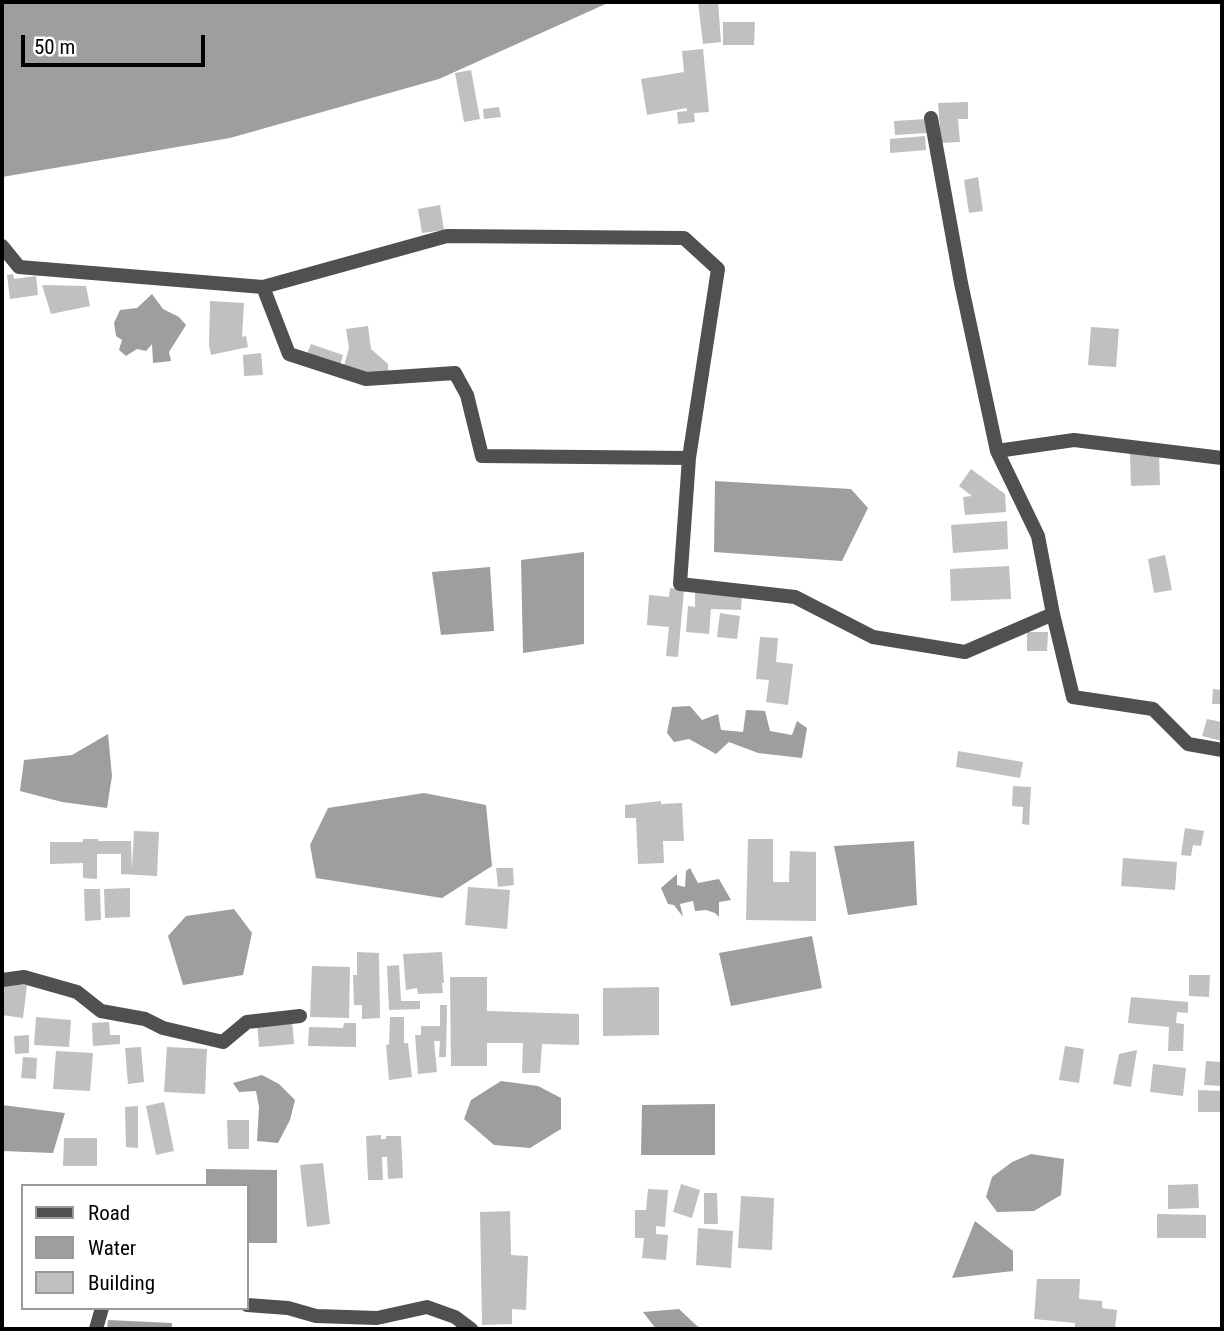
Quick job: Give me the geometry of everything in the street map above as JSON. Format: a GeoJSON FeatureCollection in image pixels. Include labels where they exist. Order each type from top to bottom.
{"type":"FeatureCollection","features":[{"type":"Feature","properties":{"kind":"street"},"geometry":{"type":"LineString","coordinates":[[931,118],[961,283],[997,451],[1038,536],[1073,697],[1153,709],[1188,744],[1222,750]]}},
{"type":"Feature","properties":{"kind":"street"},"geometry":{"type":"LineString","coordinates":[[2,246],[19,267],[263,287],[447,236],[684,238],[718,269],[689,458],[680,584],[795,597],[873,637],[965,652],[1053,614]]}},
{"type":"Feature","properties":{"kind":"street"},"geometry":{"type":"LineString","coordinates":[[263,287],[289,354],[366,379],[456,373],[467,394],[482,456],[689,458]]}},
{"type":"Feature","properties":{"kind":"street"},"geometry":{"type":"LineString","coordinates":[[997,451],[1074,440],[1222,458]]}},
{"type":"Feature","properties":{"kind":"street"},"geometry":{"type":"LineString","coordinates":[[2,981],[24,977],[77,992],[101,1011],[145,1019],[163,1028],[223,1042],[247,1022],[300,1016]]}},
{"type":"Feature","properties":{"kind":"street"},"geometry":{"type":"LineString","coordinates":[[248,1305],[288,1308],[316,1317],[377,1318],[426,1307],[454,1317],[471,1329]]}},
{"type":"Feature","properties":{"kind":"street"},"geometry":{"type":"LineString","coordinates":[[96,1329],[101,1310]]}},
{"type":"Feature","properties":{"kind":"water"},"geometry":{"type":"Polygon","coordinates":[[[2,2],[610,2],[439,79],[230,138],[2,177],[2,2]]]}},
{"type":"Feature","properties":{"kind":"water"},"geometry":{"type":"Polygon","coordinates":[[[152,294],[163,309],[179,317],[186,325],[169,352],[171,361],[153,363],[152,344],[146,351],[137,349],[126,356],[119,350],[122,340],[116,336],[114,323],[120,310],[137,308],[152,294]]]}},
{"type":"Feature","properties":{"kind":"water"},"geometry":{"type":"Polygon","coordinates":[[[715,481],[851,489],[868,508],[842,561],[714,552],[715,481]]]}},
{"type":"Feature","properties":{"kind":"water"},"geometry":{"type":"Polygon","coordinates":[[[584,552],[584,644],[523,653],[521,560],[584,552]]]}},
{"type":"Feature","properties":{"kind":"water"},"geometry":{"type":"Polygon","coordinates":[[[490,567],[494,631],[441,635],[432,572],[490,567]]]}},
{"type":"Feature","properties":{"kind":"water"},"geometry":{"type":"Polygon","coordinates":[[[690,706],[702,720],[718,714],[721,730],[743,732],[746,710],[765,711],[770,731],[792,735],[797,721],[807,728],[802,758],[758,753],[729,742],[716,754],[689,739],[674,742],[667,733],[672,707],[690,706]]]}},
{"type":"Feature","properties":{"kind":"water"},"geometry":{"type":"Polygon","coordinates":[[[108,734],[112,776],[107,808],[62,802],[20,791],[24,760],[72,755],[108,734]]]}},
{"type":"Feature","properties":{"kind":"water"},"geometry":{"type":"Polygon","coordinates":[[[424,793],[486,805],[492,866],[442,898],[316,878],[310,845],[328,808],[424,793]]]}},
{"type":"Feature","properties":{"kind":"water"},"geometry":{"type":"Polygon","coordinates":[[[914,841],[917,905],[848,915],[834,846],[914,841]]]}},
{"type":"Feature","properties":{"kind":"water"},"geometry":{"type":"Polygon","coordinates":[[[690,868],[698,883],[719,879],[731,900],[719,902],[719,917],[706,910],[695,911],[693,901],[680,904],[683,917],[674,905],[668,904],[661,888],[677,874],[677,885],[685,887],[686,871],[690,868]]]}},
{"type":"Feature","properties":{"kind":"water"},"geometry":{"type":"Polygon","coordinates":[[[234,909],[252,933],[243,975],[183,985],[168,936],[186,916],[234,909]]]}},
{"type":"Feature","properties":{"kind":"water"},"geometry":{"type":"Polygon","coordinates":[[[812,936],[822,988],[731,1006],[719,953],[812,936]]]}},
{"type":"Feature","properties":{"kind":"water"},"geometry":{"type":"Polygon","coordinates":[[[262,1075],[279,1084],[295,1100],[290,1120],[278,1143],[257,1141],[259,1107],[256,1091],[239,1092],[233,1083],[262,1075]]]}},
{"type":"Feature","properties":{"kind":"water"},"geometry":{"type":"Polygon","coordinates":[[[501,1081],[538,1086],[561,1098],[561,1129],[530,1148],[494,1145],[464,1119],[471,1100],[501,1081]]]}},
{"type":"Feature","properties":{"kind":"water"},"geometry":{"type":"Polygon","coordinates":[[[715,1104],[715,1155],[641,1155],[642,1105],[715,1104]]]}},
{"type":"Feature","properties":{"kind":"water"},"geometry":{"type":"Polygon","coordinates":[[[2,1105],[65,1113],[53,1153],[2,1151],[2,1105]]]}},
{"type":"Feature","properties":{"kind":"water"},"geometry":{"type":"Polygon","coordinates":[[[1031,1154],[1064,1159],[1061,1195],[1034,1211],[997,1212],[986,1197],[992,1177],[1012,1162],[1031,1154]]]}},
{"type":"Feature","properties":{"kind":"water"},"geometry":{"type":"Polygon","coordinates":[[[206,1169],[277,1170],[277,1243],[248,1243],[248,1184],[206,1184],[206,1169]]]}},
{"type":"Feature","properties":{"kind":"water"},"geometry":{"type":"Polygon","coordinates":[[[975,1221],[1013,1251],[1013,1271],[952,1278],[975,1221]]]}},
{"type":"Feature","properties":{"kind":"water"},"geometry":{"type":"Polygon","coordinates":[[[679,1309],[697,1326],[705,1329],[656,1329],[643,1312],[679,1309]]]}},
{"type":"Feature","properties":{"kind":"water"},"geometry":{"type":"Polygon","coordinates":[[[108,1320],[172,1323],[172,1329],[107,1329],[108,1320]]]}},
{"type":"Feature","properties":{"kind":"building"},"geometry":{"type":"Polygon","coordinates":[[[698,2],[718,2],[721,42],[703,44],[698,2]]]}},
{"type":"Feature","properties":{"kind":"building"},"geometry":{"type":"Polygon","coordinates":[[[723,22],[755,22],[754,45],[723,45],[723,22]]]}},
{"type":"Feature","properties":{"kind":"building"},"geometry":{"type":"Polygon","coordinates":[[[703,49],[709,112],[694,113],[695,122],[678,124],[677,112],[687,111],[687,108],[647,115],[641,79],[684,72],[682,51],[703,49]]]}},
{"type":"Feature","properties":{"kind":"building"},"geometry":{"type":"Polygon","coordinates":[[[471,70],[480,119],[464,122],[455,73],[471,70]]]}},
{"type":"Feature","properties":{"kind":"building"},"geometry":{"type":"Polygon","coordinates":[[[968,102],[968,119],[958,119],[960,142],[941,143],[938,103],[968,102]]]}},
{"type":"Feature","properties":{"kind":"building"},"geometry":{"type":"Polygon","coordinates":[[[499,107],[501,117],[484,119],[483,109],[499,107]]]}},
{"type":"Feature","properties":{"kind":"building"},"geometry":{"type":"Polygon","coordinates":[[[927,119],[927,133],[895,135],[894,121],[927,119]]]}},
{"type":"Feature","properties":{"kind":"building"},"geometry":{"type":"Polygon","coordinates":[[[925,136],[926,150],[890,153],[890,139],[925,136]]]}},
{"type":"Feature","properties":{"kind":"building"},"geometry":{"type":"Polygon","coordinates":[[[978,177],[983,211],[969,213],[964,180],[978,177]]]}},
{"type":"Feature","properties":{"kind":"building"},"geometry":{"type":"Polygon","coordinates":[[[440,205],[444,230],[422,233],[418,209],[440,205]]]}},
{"type":"Feature","properties":{"kind":"building"},"geometry":{"type":"Polygon","coordinates":[[[13,274],[14,279],[36,276],[38,295],[10,299],[7,275],[13,274]]]}},
{"type":"Feature","properties":{"kind":"building"},"geometry":{"type":"Polygon","coordinates":[[[42,285],[86,286],[90,306],[51,314],[42,285]]]}},
{"type":"Feature","properties":{"kind":"building"},"geometry":{"type":"Polygon","coordinates":[[[210,301],[244,303],[242,337],[246,336],[248,347],[211,355],[210,301]]]}},
{"type":"Feature","properties":{"kind":"building"},"geometry":{"type":"Polygon","coordinates":[[[368,326],[371,349],[388,364],[388,373],[362,372],[344,366],[349,348],[346,329],[368,326]]]}},
{"type":"Feature","properties":{"kind":"building"},"geometry":{"type":"Polygon","coordinates":[[[1091,327],[1119,329],[1116,367],[1088,365],[1091,327]]]}},
{"type":"Feature","properties":{"kind":"building"},"geometry":{"type":"Polygon","coordinates":[[[311,344],[343,355],[340,366],[307,354],[311,344]]]}},
{"type":"Feature","properties":{"kind":"building"},"geometry":{"type":"Polygon","coordinates":[[[261,353],[263,375],[244,376],[243,355],[261,353]]]}},
{"type":"Feature","properties":{"kind":"building"},"geometry":{"type":"Polygon","coordinates":[[[1159,453],[1160,485],[1131,486],[1130,454],[1159,453]]]}},
{"type":"Feature","properties":{"kind":"building"},"geometry":{"type":"Polygon","coordinates":[[[971,469],[1005,494],[1006,512],[965,515],[963,497],[972,496],[959,486],[971,469]]]}},
{"type":"Feature","properties":{"kind":"building"},"geometry":{"type":"Polygon","coordinates":[[[1007,521],[1008,549],[953,553],[951,525],[1007,521]]]}},
{"type":"Feature","properties":{"kind":"building"},"geometry":{"type":"Polygon","coordinates":[[[1165,555],[1172,590],[1154,593],[1148,559],[1165,555]]]}},
{"type":"Feature","properties":{"kind":"building"},"geometry":{"type":"Polygon","coordinates":[[[1009,566],[1011,599],[951,601],[950,569],[1009,566]]]}},
{"type":"Feature","properties":{"kind":"building"},"geometry":{"type":"Polygon","coordinates":[[[670,588],[684,590],[678,657],[666,656],[669,627],[647,625],[649,595],[669,597],[670,588]]]}},
{"type":"Feature","properties":{"kind":"building"},"geometry":{"type":"Polygon","coordinates":[[[695,593],[742,594],[741,610],[711,609],[709,634],[686,632],[688,606],[695,607],[695,593]]]}},
{"type":"Feature","properties":{"kind":"building"},"geometry":{"type":"Polygon","coordinates":[[[720,613],[740,616],[737,639],[717,637],[720,613]]]}},
{"type":"Feature","properties":{"kind":"building"},"geometry":{"type":"Polygon","coordinates":[[[1027,632],[1048,632],[1047,651],[1027,651],[1027,632]]]}},
{"type":"Feature","properties":{"kind":"building"},"geometry":{"type":"Polygon","coordinates":[[[760,637],[778,638],[776,662],[793,664],[788,705],[766,702],[769,680],[756,679],[760,637]]]}},
{"type":"Feature","properties":{"kind":"building"},"geometry":{"type":"Polygon","coordinates":[[[1213,689],[1222,690],[1222,704],[1212,704],[1213,689]]]}},
{"type":"Feature","properties":{"kind":"building"},"geometry":{"type":"Polygon","coordinates":[[[1207,719],[1222,722],[1222,741],[1202,736],[1207,719]]]}},
{"type":"Feature","properties":{"kind":"building"},"geometry":{"type":"Polygon","coordinates":[[[958,751],[1023,762],[1020,778],[956,767],[958,751]]]}},
{"type":"Feature","properties":{"kind":"building"},"geometry":{"type":"Polygon","coordinates":[[[1013,786],[1031,787],[1029,825],[1022,824],[1023,807],[1012,806],[1013,786]]]}},
{"type":"Feature","properties":{"kind":"building"},"geometry":{"type":"Polygon","coordinates":[[[661,801],[661,804],[682,803],[684,841],[663,841],[664,863],[638,864],[636,818],[625,818],[625,805],[661,801]]]}},
{"type":"Feature","properties":{"kind":"building"},"geometry":{"type":"Polygon","coordinates":[[[1185,828],[1204,831],[1201,846],[1193,845],[1191,856],[1181,855],[1185,828]]]}},
{"type":"Feature","properties":{"kind":"building"},"geometry":{"type":"Polygon","coordinates":[[[134,831],[159,832],[157,876],[121,874],[121,854],[97,854],[97,879],[83,878],[83,863],[50,864],[50,842],[83,842],[83,839],[131,841],[132,869],[134,831]]]}},
{"type":"Feature","properties":{"kind":"building"},"geometry":{"type":"Polygon","coordinates":[[[748,839],[773,839],[773,882],[789,882],[790,851],[816,852],[816,921],[746,920],[748,839]]]}},
{"type":"Feature","properties":{"kind":"building"},"geometry":{"type":"Polygon","coordinates":[[[1123,858],[1177,862],[1175,890],[1121,886],[1123,858]]]}},
{"type":"Feature","properties":{"kind":"building"},"geometry":{"type":"Polygon","coordinates":[[[496,868],[513,868],[514,885],[498,887],[496,868]]]}},
{"type":"Feature","properties":{"kind":"building"},"geometry":{"type":"Polygon","coordinates":[[[468,887],[510,890],[507,929],[465,925],[468,887]]]}},
{"type":"Feature","properties":{"kind":"building"},"geometry":{"type":"Polygon","coordinates":[[[130,888],[130,917],[105,918],[104,889],[130,888]]]}},
{"type":"Feature","properties":{"kind":"building"},"geometry":{"type":"Polygon","coordinates":[[[84,889],[100,889],[101,920],[85,921],[84,889]]]}},
{"type":"Feature","properties":{"kind":"building"},"geometry":{"type":"Polygon","coordinates":[[[357,952],[379,953],[380,1018],[362,1019],[362,1005],[354,1005],[353,975],[357,975],[357,952]]]}},
{"type":"Feature","properties":{"kind":"building"},"geometry":{"type":"Polygon","coordinates":[[[442,952],[443,993],[418,994],[417,988],[406,990],[403,954],[442,952]]]}},
{"type":"Feature","properties":{"kind":"building"},"geometry":{"type":"Polygon","coordinates":[[[399,965],[401,1001],[420,1001],[420,1009],[389,1010],[387,966],[399,965]]]}},
{"type":"Feature","properties":{"kind":"building"},"geometry":{"type":"Polygon","coordinates":[[[312,966],[350,967],[349,1018],[310,1017],[312,966]]]}},
{"type":"Feature","properties":{"kind":"building"},"geometry":{"type":"Polygon","coordinates":[[[1189,975],[1210,975],[1209,997],[1189,996],[1189,975]]]}},
{"type":"Feature","properties":{"kind":"building"},"geometry":{"type":"Polygon","coordinates":[[[450,977],[487,977],[487,1011],[579,1014],[579,1045],[542,1044],[540,1073],[522,1073],[523,1043],[487,1043],[487,1066],[451,1066],[450,977]]]}},
{"type":"Feature","properties":{"kind":"building"},"geometry":{"type":"Polygon","coordinates":[[[2,982],[27,985],[23,1018],[2,1015],[2,982]]]}},
{"type":"Feature","properties":{"kind":"building"},"geometry":{"type":"Polygon","coordinates":[[[659,987],[659,1035],[603,1036],[603,988],[659,987]]]}},
{"type":"Feature","properties":{"kind":"building"},"geometry":{"type":"Polygon","coordinates":[[[1131,997],[1188,1002],[1188,1013],[1177,1012],[1176,1023],[1184,1024],[1183,1051],[1168,1051],[1169,1027],[1128,1023],[1131,997]]]}},
{"type":"Feature","properties":{"kind":"building"},"geometry":{"type":"Polygon","coordinates":[[[440,1005],[447,1005],[446,1057],[439,1057],[440,1041],[434,1041],[437,1072],[418,1074],[415,1035],[421,1035],[421,1026],[440,1026],[440,1005]]]}},
{"type":"Feature","properties":{"kind":"building"},"geometry":{"type":"Polygon","coordinates":[[[36,1017],[71,1020],[69,1047],[34,1045],[36,1017]]]}},
{"type":"Feature","properties":{"kind":"building"},"geometry":{"type":"Polygon","coordinates":[[[390,1017],[404,1017],[404,1043],[408,1043],[412,1077],[389,1080],[386,1045],[389,1044],[390,1017]]]}},
{"type":"Feature","properties":{"kind":"building"},"geometry":{"type":"Polygon","coordinates":[[[292,1020],[294,1044],[259,1047],[257,1023],[292,1020]]]}},
{"type":"Feature","properties":{"kind":"building"},"geometry":{"type":"Polygon","coordinates":[[[109,1022],[110,1035],[120,1035],[120,1044],[93,1046],[92,1023],[109,1022]]]}},
{"type":"Feature","properties":{"kind":"building"},"geometry":{"type":"Polygon","coordinates":[[[344,1023],[356,1023],[356,1047],[308,1046],[309,1027],[343,1028],[344,1023]]]}},
{"type":"Feature","properties":{"kind":"building"},"geometry":{"type":"Polygon","coordinates":[[[29,1035],[29,1053],[15,1054],[14,1036],[29,1035]]]}},
{"type":"Feature","properties":{"kind":"building"},"geometry":{"type":"Polygon","coordinates":[[[1065,1046],[1084,1049],[1079,1083],[1059,1080],[1065,1046]]]}},
{"type":"Feature","properties":{"kind":"building"},"geometry":{"type":"Polygon","coordinates":[[[141,1047],[144,1082],[128,1084],[125,1048],[141,1047]]]}},
{"type":"Feature","properties":{"kind":"building"},"geometry":{"type":"Polygon","coordinates":[[[167,1047],[207,1049],[205,1094],[164,1092],[167,1047]]]}},
{"type":"Feature","properties":{"kind":"building"},"geometry":{"type":"Polygon","coordinates":[[[1137,1050],[1131,1087],[1113,1084],[1119,1054],[1137,1050]]]}},
{"type":"Feature","properties":{"kind":"building"},"geometry":{"type":"Polygon","coordinates":[[[56,1051],[93,1053],[90,1091],[53,1089],[56,1051]]]}},
{"type":"Feature","properties":{"kind":"building"},"geometry":{"type":"Polygon","coordinates":[[[23,1057],[37,1058],[36,1079],[21,1078],[23,1057]]]}},
{"type":"Feature","properties":{"kind":"building"},"geometry":{"type":"Polygon","coordinates":[[[1206,1061],[1222,1062],[1222,1086],[1204,1085],[1206,1061]]]}},
{"type":"Feature","properties":{"kind":"building"},"geometry":{"type":"Polygon","coordinates":[[[1153,1064],[1186,1068],[1183,1096],[1150,1092],[1153,1064]]]}},
{"type":"Feature","properties":{"kind":"building"},"geometry":{"type":"Polygon","coordinates":[[[1198,1090],[1222,1091],[1222,1112],[1198,1112],[1198,1090]]]}},
{"type":"Feature","properties":{"kind":"building"},"geometry":{"type":"Polygon","coordinates":[[[164,1102],[174,1151],[156,1155],[146,1106],[164,1102]]]}},
{"type":"Feature","properties":{"kind":"building"},"geometry":{"type":"Polygon","coordinates":[[[138,1106],[138,1148],[126,1147],[125,1107],[138,1106]]]}},
{"type":"Feature","properties":{"kind":"building"},"geometry":{"type":"Polygon","coordinates":[[[227,1120],[249,1120],[249,1149],[228,1149],[227,1120]]]}},
{"type":"Feature","properties":{"kind":"building"},"geometry":{"type":"Polygon","coordinates":[[[381,1135],[381,1139],[386,1139],[386,1136],[401,1136],[403,1178],[388,1179],[387,1157],[382,1157],[383,1180],[368,1180],[366,1136],[381,1135]]]}},
{"type":"Feature","properties":{"kind":"building"},"geometry":{"type":"Polygon","coordinates":[[[64,1138],[97,1138],[97,1166],[63,1166],[64,1138]]]}},
{"type":"Feature","properties":{"kind":"building"},"geometry":{"type":"Polygon","coordinates":[[[323,1163],[330,1224],[307,1227],[300,1165],[323,1163]]]}},
{"type":"Feature","properties":{"kind":"building"},"geometry":{"type":"Polygon","coordinates":[[[681,1184],[700,1190],[692,1218],[673,1212],[681,1184]]]}},
{"type":"Feature","properties":{"kind":"building"},"geometry":{"type":"Polygon","coordinates":[[[1198,1184],[1199,1208],[1168,1209],[1168,1185],[1198,1184]]]}},
{"type":"Feature","properties":{"kind":"building"},"geometry":{"type":"Polygon","coordinates":[[[648,1189],[668,1190],[665,1227],[656,1226],[656,1234],[668,1235],[666,1260],[642,1258],[644,1238],[635,1238],[635,1210],[646,1210],[648,1189]]]}},
{"type":"Feature","properties":{"kind":"building"},"geometry":{"type":"Polygon","coordinates":[[[704,1193],[717,1193],[718,1224],[704,1224],[704,1193]]]}},
{"type":"Feature","properties":{"kind":"building"},"geometry":{"type":"Polygon","coordinates":[[[741,1196],[774,1198],[772,1250],[738,1248],[741,1196]]]}},
{"type":"Feature","properties":{"kind":"building"},"geometry":{"type":"Polygon","coordinates":[[[510,1211],[511,1255],[528,1256],[526,1310],[512,1309],[512,1324],[482,1325],[480,1212],[510,1211]]]}},
{"type":"Feature","properties":{"kind":"building"},"geometry":{"type":"Polygon","coordinates":[[[1157,1214],[1206,1215],[1206,1238],[1157,1238],[1157,1214]]]}},
{"type":"Feature","properties":{"kind":"building"},"geometry":{"type":"Polygon","coordinates":[[[698,1228],[733,1231],[731,1268],[696,1265],[698,1228]]]}},
{"type":"Feature","properties":{"kind":"building"},"geometry":{"type":"Polygon","coordinates":[[[1037,1279],[1080,1279],[1079,1299],[1102,1301],[1102,1308],[1117,1310],[1115,1329],[1075,1329],[1075,1323],[1034,1319],[1037,1279]]]}}]}
